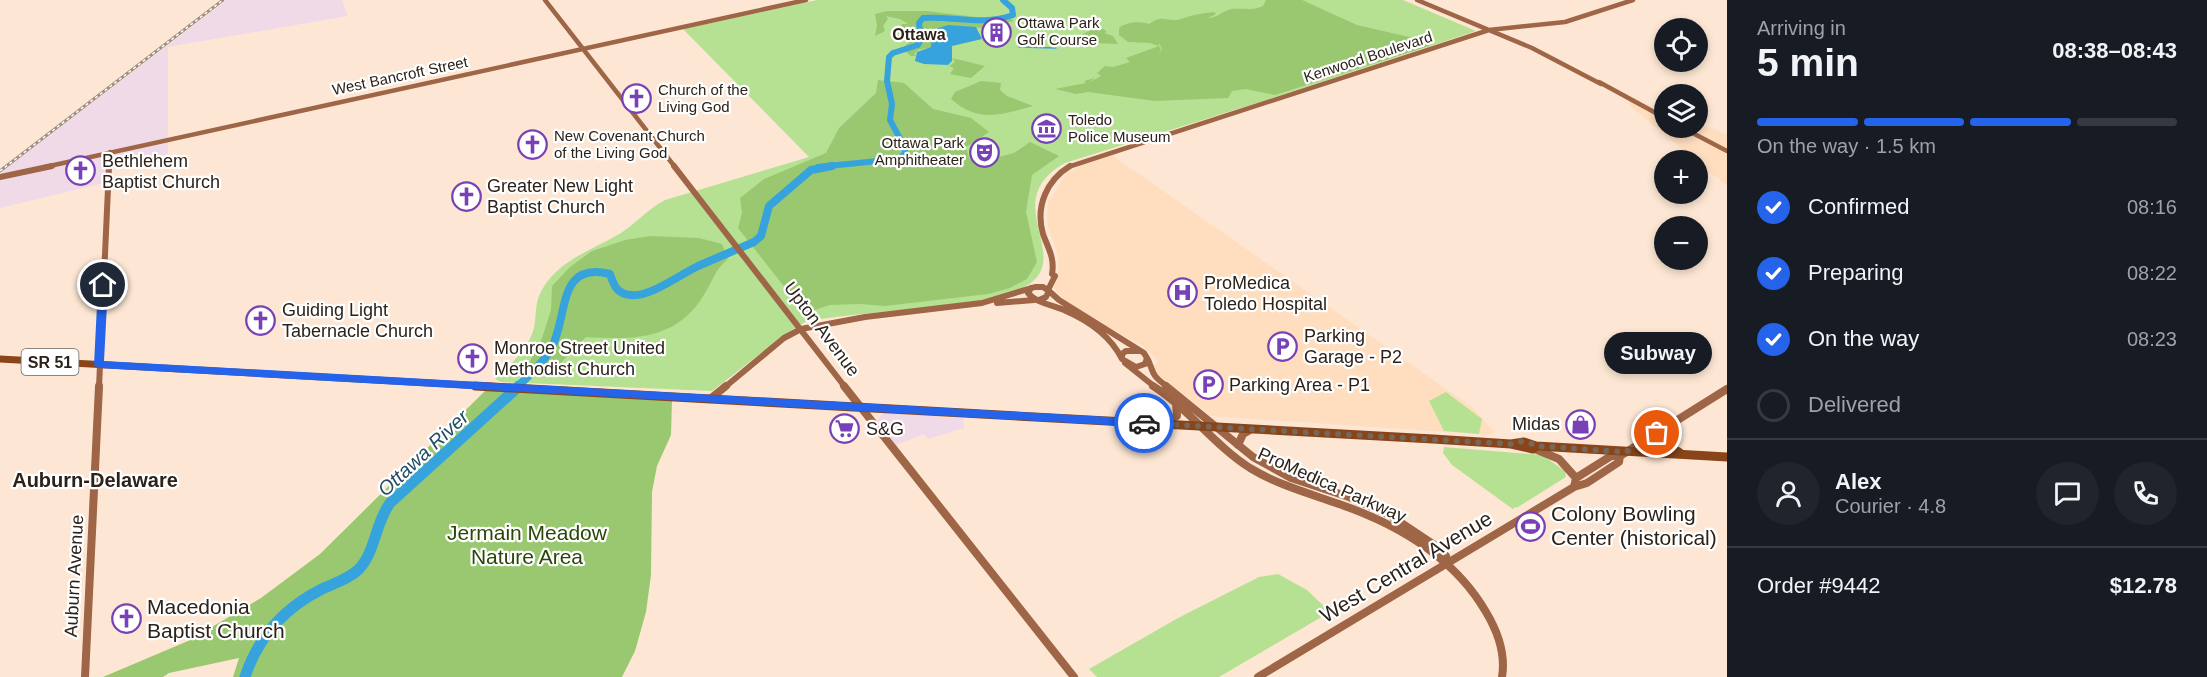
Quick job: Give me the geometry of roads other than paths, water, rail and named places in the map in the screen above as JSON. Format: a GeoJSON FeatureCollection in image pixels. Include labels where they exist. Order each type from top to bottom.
{"type":"FeatureCollection","features":[{"type":"Feature","properties":{"kind":"main road","name":"SR 51"},"geometry":{"type":"LineString","coordinates":[[0,359],[1511,444],[1534,448],[1623,454],[1727,457]]}},
{"type":"Feature","properties":{"kind":"main road"},"geometry":{"type":"LineString","coordinates":[[1662,430],[1658,435],[1662,444],[1687,455]]}},
{"type":"Feature","properties":{"kind":"street","name":"Upton Avenue"},"geometry":{"type":"LineString","coordinates":[[544,0],[1074,677]]}},
{"type":"Feature","properties":{"kind":"street","name":"West Bancroft Street"},"geometry":{"type":"LineString","coordinates":[[0,177],[806,0]]}},
{"type":"Feature","properties":{"kind":"street"},"geometry":{"type":"LineString","coordinates":[[1417,0],[1556,60],[1654,112]]}},
{"type":"Feature","properties":{"kind":"street","name":"Kenwood Boulevard"},"geometry":{"type":"LineString","coordinates":[[1048,290],[1055,276],[1052,274],[1053,256],[1040,219],[1041,202],[1056,176],[1069,166],[1489,30],[1565,22],[1633,0]]}},
{"type":"Feature","properties":{"kind":"street"},"geometry":{"type":"LineString","coordinates":[[562,52],[573,46],[576,41],[602,44]]}},
{"type":"Feature","properties":{"kind":"street"},"geometry":{"type":"LineString","coordinates":[[588,56],[591,50],[602,44]]}},
{"type":"Feature","properties":{"kind":"street"},"geometry":{"type":"LineString","coordinates":[[1702,138],[1727,151]]}},
{"type":"Feature","properties":{"kind":"street","name":"Auburn Avenue"},"geometry":{"type":"LineString","coordinates":[[85,677],[110,152]]}},
{"type":"Feature","properties":{"kind":"street"},"geometry":{"type":"LineString","coordinates":[[982,303],[1032,287],[1044,282],[1052,274]]}},
{"type":"Feature","properties":{"kind":"street"},"geometry":{"type":"LineString","coordinates":[[1032,287],[1048,290],[1098,326],[1127,341],[1140,351]]}},
{"type":"Feature","properties":{"kind":"street"},"geometry":{"type":"LineString","coordinates":[[1032,287],[1029,295],[1037,300]]}},
{"type":"Feature","properties":{"kind":"street"},"geometry":{"type":"LineString","coordinates":[[710,399],[784,338],[801,329],[865,316],[982,303],[1037,300],[1046,297],[1048,290]]}},
{"type":"Feature","properties":{"kind":"street","name":"ProMedica Parkway"},"geometry":{"type":"LineString","coordinates":[[1037,300],[1067,311],[1109,338],[1123,361],[1175,401],[1226,451],[1258,473],[1292,489],[1347,506],[1379,520],[1448,563],[1470,587],[1498,635],[1505,667],[1502,677]]}},
{"type":"Feature","properties":{"kind":"street"},"geometry":{"type":"LineString","coordinates":[[1140,351],[1126,351],[1122,354],[1123,361],[1139,367],[1145,364],[1148,358]]}},
{"type":"Feature","properties":{"kind":"street","name":"ProMedica Parkway"},"geometry":{"type":"LineString","coordinates":[[1140,351],[1148,358],[1150,371],[1154,376],[1182,396],[1262,463],[1285,475],[1359,500],[1399,520],[1442,551],[1448,563]]}},
{"type":"Feature","properties":{"kind":"street","name":"West Central Avenue"},"geometry":{"type":"LineString","coordinates":[[1258,677],[1448,563],[1575,483],[1587,483],[1619,462],[1623,454],[1727,389]]}},
{"type":"Feature","properties":{"kind":"street"},"geometry":{"type":"LineString","coordinates":[[1161,424],[1177,416],[1175,401]]}},
{"type":"Feature","properties":{"kind":"street"},"geometry":{"type":"LineString","coordinates":[[1238,445],[1243,434],[1251,429]]}},
{"type":"Feature","properties":{"kind":"street"},"geometry":{"type":"LineString","coordinates":[[1534,448],[1560,459],[1575,483]]}},
{"type":"Feature","properties":{"kind":"water"},"geometry":{"type":"Polygon","coordinates":[[[949,25],[976,27],[982,39],[952,46],[952,61],[948,65],[924,64],[915,61],[917,52],[931,47],[934,32],[949,25]]]}},
{"type":"Feature","properties":{"kind":"waterway","name":"Ottawa River"},"geometry":{"type":"LineString","coordinates":[[818,167],[898,159],[905,154],[905,148],[890,120],[892,104],[887,81],[889,57],[893,53],[918,45],[921,39],[919,23],[923,18],[991,20],[1013,15],[1012,8],[1003,0]]}},
{"type":"Feature","properties":{"kind":"waterway"},"geometry":{"type":"LineString","coordinates":[[1019,47],[1056,48]]}},
{"type":"Feature","properties":{"kind":"waterway","name":"Ottawa River"},"geometry":{"type":"LineString","coordinates":[[517,387],[540,364],[551,349],[567,294],[572,283],[581,276],[593,272],[610,274],[617,289],[622,293],[638,295],[647,293],[698,266],[754,242],[761,236],[769,206],[811,170],[832,166]]}},
{"type":"Feature","properties":{"kind":"waterway","name":"Ottawa River"},"geometry":{"type":"LineString","coordinates":[[245,677],[257,649],[274,625],[308,597],[359,569],[369,554],[381,519],[390,503],[519,386]]}},
{"type":"Feature","properties":{"kind":"railway"},"geometry":{"type":"LineString","coordinates":[[0,171],[223,0]]}},
{"type":"Feature","properties":{"kind":"place","name":"Ottawa Park Golf Course"},"geometry":{"type":"Point","coordinates":[996,32]}},
{"type":"Feature","properties":{"kind":"place","name":"Church of the Living God"},"geometry":{"type":"Point","coordinates":[637,99]}},
{"type":"Feature","properties":{"kind":"place","name":"Toledo Police Museum"},"geometry":{"type":"Point","coordinates":[1047,129]}},
{"type":"Feature","properties":{"kind":"place","name":"New Covenant Church of the Living God"},"geometry":{"type":"Point","coordinates":[533,145]}},
{"type":"Feature","properties":{"kind":"place","name":"Ottawa Park Amphitheater"},"geometry":{"type":"Point","coordinates":[985,152]}},
{"type":"Feature","properties":{"kind":"place","name":"Bethlehem Baptist Church"},"geometry":{"type":"Point","coordinates":[81,171]}},
{"type":"Feature","properties":{"kind":"place","name":"Greater New Light Baptist Church"},"geometry":{"type":"Point","coordinates":[466,196]}},
{"type":"Feature","properties":{"kind":"place","name":"ProMedica Toledo Hospital"},"geometry":{"type":"Point","coordinates":[1183,293]}},
{"type":"Feature","properties":{"kind":"place","name":"Guiding Light Tabernacle Church"},"geometry":{"type":"Point","coordinates":[261,320]}},
{"type":"Feature","properties":{"kind":"place","name":"Parking Garage - P2"},"geometry":{"type":"Point","coordinates":[1283,346]}},
{"type":"Feature","properties":{"kind":"place","name":"Monroe Street United Methodist Church"},"geometry":{"type":"Point","coordinates":[473,358]}},
{"type":"Feature","properties":{"kind":"place","name":"Parking Area - P1"},"geometry":{"type":"Point","coordinates":[1208,385]}},
{"type":"Feature","properties":{"kind":"place","name":"Midas"},"geometry":{"type":"Point","coordinates":[1581,424]}},
{"type":"Feature","properties":{"kind":"place","name":"S&G"},"geometry":{"type":"Point","coordinates":[845,429]}},
{"type":"Feature","properties":{"kind":"place","name":"Subway"},"geometry":{"type":"Point","coordinates":[1657,433]}},
{"type":"Feature","properties":{"kind":"place","name":"Colony Bowling Center (historical)"},"geometry":{"type":"Point","coordinates":[1530,526]}},
{"type":"Feature","properties":{"kind":"place","name":"Macedonia Baptist Church"},"geometry":{"type":"Point","coordinates":[126,619]}},
{"type":"Feature","properties":{"kind":"district","name":"Ottawa"},"geometry":{"type":"Point","coordinates":[919,34]}},
{"type":"Feature","properties":{"kind":"district","name":"Auburn-Delaware"},"geometry":{"type":"Point","coordinates":[95,480]}},
{"type":"Feature","properties":{"kind":"park label","name":"Jermain Meadow Nature Area"},"geometry":{"type":"Point","coordinates":[527,545]}}]}
